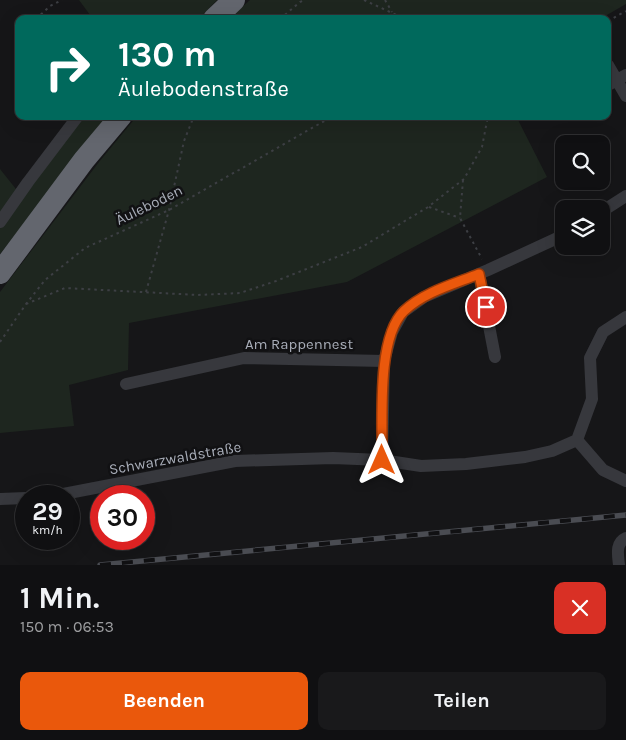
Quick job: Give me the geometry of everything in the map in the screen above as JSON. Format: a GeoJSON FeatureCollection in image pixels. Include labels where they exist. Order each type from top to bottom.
{"type":"FeatureCollection","features":[{"type":"Feature","properties":{"kind":"highway"},"geometry":{"type":"LineString","coordinates":[[218,15],[234,0]]}},
{"type":"Feature","properties":{"kind":"highway"},"geometry":{"type":"LineString","coordinates":[[0,273],[84,160],[118,120]]}},
{"type":"Feature","properties":{"kind":"street"},"geometry":{"type":"LineString","coordinates":[[617,80],[626,96]]}},
{"type":"Feature","properties":{"kind":"street"},"geometry":{"type":"LineString","coordinates":[[0,222],[75,120]]}},
{"type":"Feature","properties":{"kind":"street"},"geometry":{"type":"LineString","coordinates":[[610,206],[626,196]]}},
{"type":"Feature","properties":{"kind":"street"},"geometry":{"type":"LineString","coordinates":[[382,460],[384,361],[392,332],[403,312],[424,297],[555,239]]}},
{"type":"Feature","properties":{"kind":"street"},"geometry":{"type":"LineString","coordinates":[[484,272],[495,357]]}},
{"type":"Feature","properties":{"kind":"street"},"geometry":{"type":"LineString","coordinates":[[626,317],[603,332],[590,358],[592,399],[577,440],[603,470],[626,481]]}},
{"type":"Feature","properties":{"kind":"street","name":"Am Rappennest"},"geometry":{"type":"LineString","coordinates":[[126,384],[244,358],[384,361]]}},
{"type":"Feature","properties":{"kind":"street","name":"Schwarzwaldstraße"},"geometry":{"type":"LineString","coordinates":[[80,491],[235,461],[333,458],[382,460],[421,466],[466,464],[534,455],[552,451],[577,440]]}},
{"type":"Feature","properties":{"kind":"street"},"geometry":{"type":"LineString","coordinates":[[0,499],[15,498]]}},
{"type":"Feature","properties":{"kind":"street"},"geometry":{"type":"LineString","coordinates":[[619,565],[617,549],[622,539],[626,538]]}},
{"type":"Feature","properties":{"kind":"path"},"geometry":{"type":"LineString","coordinates":[[40,15],[50,6],[62,0]]}},
{"type":"Feature","properties":{"kind":"path"},"geometry":{"type":"LineString","coordinates":[[285,15],[300,2],[306,0]]}},
{"type":"Feature","properties":{"kind":"path"},"geometry":{"type":"LineString","coordinates":[[364,0],[398,15]]}},
{"type":"Feature","properties":{"kind":"path"},"geometry":{"type":"LineString","coordinates":[[386,0],[392,12]]}},
{"type":"Feature","properties":{"kind":"path"},"geometry":{"type":"LineString","coordinates":[[611,19],[626,11]]}},
{"type":"Feature","properties":{"kind":"path"},"geometry":{"type":"LineString","coordinates":[[146,292],[169,210],[184,141],[192,120]]}},
{"type":"Feature","properties":{"kind":"path","name":"Äuleboden"},"geometry":{"type":"LineString","coordinates":[[0,342],[45,280],[85,248],[169,210],[326,120]]}},
{"type":"Feature","properties":{"kind":"path"},"geometry":{"type":"LineString","coordinates":[[26,304],[65,288],[198,295],[240,293],[362,247],[428,207],[464,178],[482,147],[487,120]]}},
{"type":"Feature","properties":{"kind":"path"},"geometry":{"type":"LineString","coordinates":[[464,178],[460,218],[484,272]]}},
{"type":"Feature","properties":{"kind":"path"},"geometry":{"type":"LineString","coordinates":[[428,207],[460,218]]}},
{"type":"Feature","properties":{"kind":"shaded area"},"geometry":{"type":"Polygon","coordinates":[[[79,0],[217,0],[203,15],[90,15],[79,0]]]}},
{"type":"Feature","properties":{"kind":"shaded area"},"geometry":{"type":"Polygon","coordinates":[[[250,0],[626,0],[626,4],[607,15],[233,15],[250,0]]]}},
{"type":"Feature","properties":{"kind":"shaded area"},"geometry":{"type":"Polygon","coordinates":[[[70,120],[106,120],[0,254],[0,169],[16,189],[70,120]]]}},
{"type":"Feature","properties":{"kind":"shaded area"},"geometry":{"type":"Polygon","coordinates":[[[134,120],[518,120],[547,177],[347,282],[129,323],[128,370],[69,385],[74,426],[0,433],[0,292],[99,162],[134,120]]]}},
{"type":"Feature","properties":{"kind":"railway"},"geometry":{"type":"LineString","coordinates":[[100,565],[626,515]]}},
{"type":"Feature","properties":{"kind":"route"},"geometry":{"type":"LineString","coordinates":[[382,460],[384,361],[392,332],[403,312],[424,297],[479,274],[486,307]]}}]}
